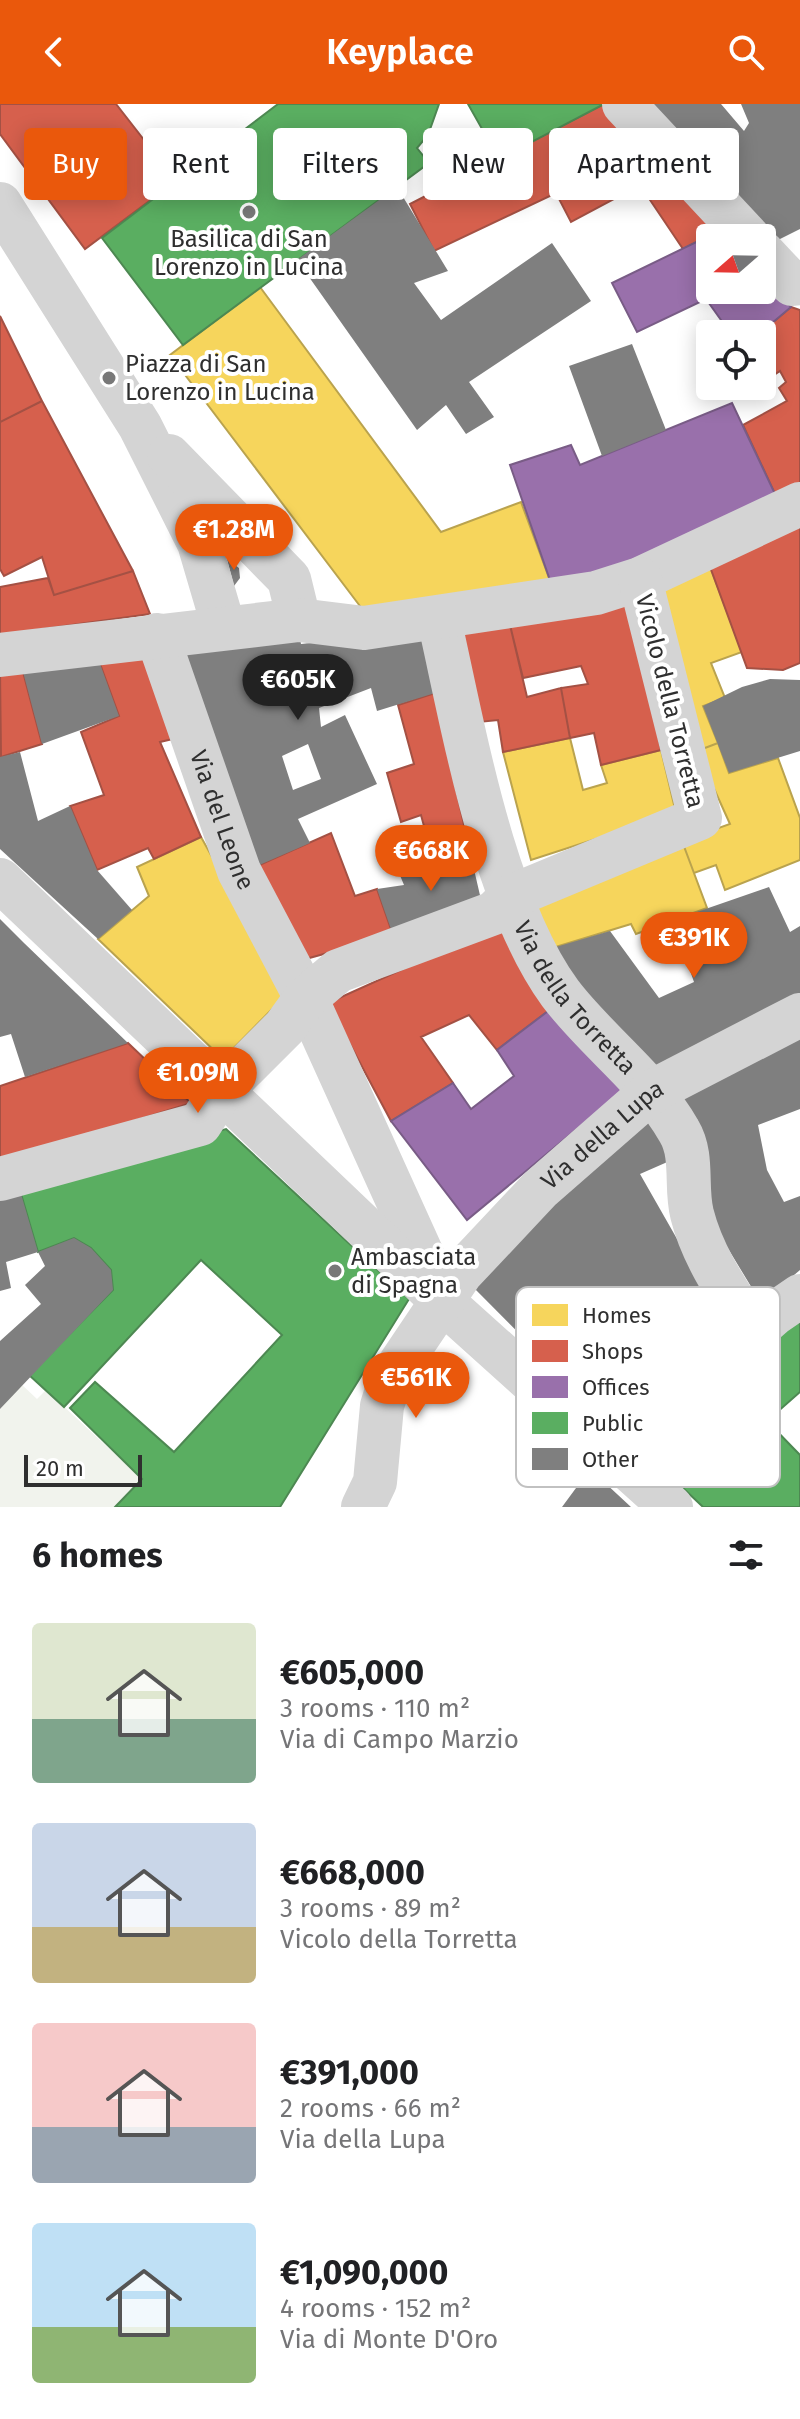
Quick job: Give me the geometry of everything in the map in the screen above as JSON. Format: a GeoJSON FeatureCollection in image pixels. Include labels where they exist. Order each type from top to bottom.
{"type":"FeatureCollection","features":[{"type":"Feature","properties":{"kind":"street"},"geometry":{"type":"LineString","coordinates":[[624,104],[736,224]]}},
{"type":"Feature","properties":{"kind":"street"},"geometry":{"type":"LineString","coordinates":[[0,204],[140,426],[199,543],[224,628]]}},
{"type":"Feature","properties":{"kind":"street"},"geometry":{"type":"LineString","coordinates":[[776,267],[792,284],[800,283]]}},
{"type":"Feature","properties":{"kind":"street"},"geometry":{"type":"LineString","coordinates":[[140,426],[289,579],[299,620]]}},
{"type":"Feature","properties":{"kind":"street"},"geometry":{"type":"LineString","coordinates":[[0,655],[299,620],[364,628],[596,593],[640,579],[800,504]]}},
{"type":"Feature","properties":{"kind":"street","name":"Vicolo della Torretta"},"geometry":{"type":"LineString","coordinates":[[0,1179],[200,1124],[222,1090],[285,1027],[306,998],[338,971],[494,913],[510,897],[700,818],[640,579]]}},
{"type":"Feature","properties":{"kind":"street","name":"Via della Torretta"},"geometry":{"type":"LineString","coordinates":[[439,619],[466,740],[510,897],[560,992],[651,1092],[680,1132],[689,1162],[692,1213],[702,1243],[724,1287]]}},
{"type":"Feature","properties":{"kind":"street","name":"Via del Leone"},"geometry":{"type":"LineString","coordinates":[[157,635],[239,871],[306,998],[443,1302]]}},
{"type":"Feature","properties":{"kind":"street"},"geometry":{"type":"LineString","coordinates":[[0,880],[516,1368]]}},
{"type":"Feature","properties":{"kind":"street","name":"Via della Lupa"},"geometry":{"type":"LineString","coordinates":[[363,1507],[375,1482],[382,1406],[391,1377],[461,1273],[540,1189],[651,1092],[800,1015]]}},
{"type":"Feature","properties":{"kind":"street"},"geometry":{"type":"LineString","coordinates":[[780,1312],[800,1296]]}},
{"type":"Feature","properties":{"kind":"street"},"geometry":{"type":"LineString","coordinates":[[648,1487],[671,1507]]}},
{"type":"Feature","properties":{"kind":"shaded area"},"geometry":{"type":"Polygon","coordinates":[[[21,1384],[37,1399],[46,1390],[142,1479],[115,1507],[0,1507],[0,1409],[21,1384]]]}},
{"type":"Feature","properties":{"kind":"building: Homes"},"geometry":{"type":"Polygon","coordinates":[[[260,287],[441,532],[521,502],[552,586],[366,614],[170,355],[260,287]]]}},
{"type":"Feature","properties":{"kind":"building: Homes"},"geometry":{"type":"Polygon","coordinates":[[[709,564],[742,652],[711,663],[725,698],[703,706],[718,743],[697,751],[655,589],[709,564]]]}},
{"type":"Feature","properties":{"kind":"building: Homes"},"geometry":{"type":"Polygon","coordinates":[[[570,738],[583,790],[607,783],[601,765],[661,750],[676,813],[531,860],[503,752],[570,738]]]}},
{"type":"Feature","properties":{"kind":"building: Homes"},"geometry":{"type":"Polygon","coordinates":[[[718,743],[729,773],[778,758],[800,818],[800,860],[725,890],[716,865],[694,873],[682,841],[730,824],[697,751],[718,743]]]}},
{"type":"Feature","properties":{"kind":"building: Homes"},"geometry":{"type":"Polygon","coordinates":[[[201,837],[288,993],[223,1059],[98,939],[149,896],[137,867],[201,837]]]}},
{"type":"Feature","properties":{"kind":"building: Homes"},"geometry":{"type":"Polygon","coordinates":[[[682,841],[707,908],[636,934],[631,924],[549,949],[530,902],[682,841]]]}},
{"type":"Feature","properties":{"kind":"building: Shops"},"geometry":{"type":"Polygon","coordinates":[[[0,104],[116,104],[143,139],[143,200],[151,200],[85,249],[49,200],[127,200],[127,128],[24,128],[24,166],[0,134],[0,104]]]}},
{"type":"Feature","properties":{"kind":"building: Shops"},"geometry":{"type":"Polygon","coordinates":[[[604,104],[626,128],[557,128],[604,104]]]}},
{"type":"Feature","properties":{"kind":"building: Shops"},"geometry":{"type":"Polygon","coordinates":[[[549,132],[549,196],[434,251],[410,204],[423,197],[423,200],[533,200],[533,141],[549,132]]]}},
{"type":"Feature","properties":{"kind":"building: Shops"},"geometry":{"type":"Polygon","coordinates":[[[560,200],[612,200],[571,222],[560,200]]]}},
{"type":"Feature","properties":{"kind":"building: Shops"},"geometry":{"type":"Polygon","coordinates":[[[650,200],[691,200],[713,224],[696,224],[696,242],[683,249],[650,200]]]}},
{"type":"Feature","properties":{"kind":"building: Shops"},"geometry":{"type":"Polygon","coordinates":[[[791,307],[800,310],[800,483],[775,494],[743,425],[787,401],[779,388],[786,382],[780,371],[776,374],[776,320],[791,307]]]}},
{"type":"Feature","properties":{"kind":"building: Shops"},"geometry":{"type":"Polygon","coordinates":[[[0,316],[42,401],[0,422],[0,316]]]}},
{"type":"Feature","properties":{"kind":"building: Shops"},"geometry":{"type":"Polygon","coordinates":[[[42,401],[133,571],[54,595],[42,557],[4,576],[0,569],[0,422],[42,401]]]}},
{"type":"Feature","properties":{"kind":"building: Shops"},"geometry":{"type":"Polygon","coordinates":[[[800,516],[800,663],[783,670],[747,668],[709,564],[800,516]]]}},
{"type":"Feature","properties":{"kind":"building: Shops"},"geometry":{"type":"Polygon","coordinates":[[[133,571],[150,614],[0,635],[0,587],[48,578],[54,595],[133,571]]]}},
{"type":"Feature","properties":{"kind":"building: Shops"},"geometry":{"type":"Polygon","coordinates":[[[632,600],[661,750],[601,765],[594,733],[570,738],[561,688],[588,684],[581,666],[523,678],[510,625],[632,600]]]}},
{"type":"Feature","properties":{"kind":"building: Shops"},"geometry":{"type":"Polygon","coordinates":[[[510,625],[527,697],[561,688],[570,738],[503,752],[498,720],[479,722],[463,634],[510,625]]]}},
{"type":"Feature","properties":{"kind":"building: Shops"},"geometry":{"type":"Polygon","coordinates":[[[145,646],[177,738],[160,742],[201,837],[154,859],[148,848],[97,870],[70,806],[104,795],[81,732],[119,716],[99,661],[145,646]]]}},
{"type":"Feature","properties":{"kind":"building: Shops"},"geometry":{"type":"Polygon","coordinates":[[[22,668],[42,744],[1,757],[0,671],[22,668]]]}},
{"type":"Feature","properties":{"kind":"building: Shops"},"geometry":{"type":"Polygon","coordinates":[[[435,693],[470,852],[434,863],[421,815],[401,822],[387,773],[414,764],[398,705],[435,693]]]}},
{"type":"Feature","properties":{"kind":"building: Shops"},"geometry":{"type":"Polygon","coordinates":[[[331,833],[355,896],[377,889],[393,935],[302,960],[257,866],[331,833]]]}},
{"type":"Feature","properties":{"kind":"building: Shops"},"geometry":{"type":"Polygon","coordinates":[[[509,921],[556,1005],[497,1050],[469,1015],[421,1037],[453,1083],[391,1121],[328,1003],[509,921]]]}},
{"type":"Feature","properties":{"kind":"building: Shops"},"geometry":{"type":"Polygon","coordinates":[[[128,1043],[191,1103],[0,1163],[0,1086],[128,1043]]]}},
{"type":"Feature","properties":{"kind":"building: Offices"},"geometry":{"type":"Polygon","coordinates":[[[696,242],[696,304],[637,332],[612,283],[696,242]]]}},
{"type":"Feature","properties":{"kind":"building: Offices"},"geometry":{"type":"Polygon","coordinates":[[[776,291],[791,307],[776,320],[721,320],[710,304],[776,304],[776,291]]]}},
{"type":"Feature","properties":{"kind":"building: Offices"},"geometry":{"type":"Polygon","coordinates":[[[732,403],[775,494],[627,567],[552,586],[510,465],[571,445],[580,465],[732,403]]]}},
{"type":"Feature","properties":{"kind":"building: Offices"},"geometry":{"type":"Polygon","coordinates":[[[556,1005],[630,1085],[467,1220],[391,1121],[453,1083],[471,1109],[514,1076],[497,1050],[556,1005]]]}},
{"type":"Feature","properties":{"kind":"building: Public","name":"Basilica di San Lorenzo in Lucina"},"geometry":{"type":"Polygon","coordinates":[[[278,104],[439,104],[430,128],[423,128],[423,141],[417,148],[423,156],[423,167],[407,179],[407,128],[273,128],[273,200],[379,200],[183,345],[102,238],[152,200],[257,200],[257,128],[246,128],[278,104]]]}},
{"type":"Feature","properties":{"kind":"building: Public"},"geometry":{"type":"Polygon","coordinates":[[[468,104],[604,104],[558,128],[549,128],[549,133],[533,141],[533,128],[482,128],[468,104]]]}},
{"type":"Feature","properties":{"kind":"building: Public"},"geometry":{"type":"Polygon","coordinates":[[[226,1129],[409,1299],[280,1507],[115,1507],[142,1479],[70,1408],[95,1382],[174,1452],[282,1335],[201,1260],[64,1407],[29,1375],[113,1290],[111,1270],[91,1248],[74,1238],[38,1252],[19,1187],[226,1129]]]}},
{"type":"Feature","properties":{"kind":"building: Public"},"geometry":{"type":"Polygon","coordinates":[[[796,1320],[800,1324],[800,1392],[780,1410],[780,1334],[796,1320]]]}},
{"type":"Feature","properties":{"kind":"building: Public"},"geometry":{"type":"Polygon","coordinates":[[[780,1434],[800,1455],[800,1507],[703,1507],[682,1487],[780,1487],[780,1434]]]}},
{"type":"Feature","properties":{"kind":"building: Other"},"geometry":{"type":"Polygon","coordinates":[[[646,104],[721,104],[744,131],[749,123],[741,104],[800,104],[800,229],[776,241],[776,224],[750,224],[729,200],[739,200],[739,128],[667,128],[646,104]]]}},
{"type":"Feature","properties":{"kind":"building: Other"},"geometry":{"type":"Polygon","coordinates":[[[379,200],[405,200],[448,271],[414,283],[441,320],[552,243],[591,301],[469,382],[494,417],[466,434],[446,405],[417,430],[297,260],[379,200]]]}},
{"type":"Feature","properties":{"kind":"building: Other"},"geometry":{"type":"Polygon","coordinates":[[[632,344],[666,430],[602,456],[569,366],[632,344]]]}},
{"type":"Feature","properties":{"kind":"building: Other"},"geometry":{"type":"Polygon","coordinates":[[[227,559],[239,568],[240,578],[234,586],[227,559]]]}},
{"type":"Feature","properties":{"kind":"building: Other"},"geometry":{"type":"Polygon","coordinates":[[[298,628],[301,644],[423,631],[435,693],[377,711],[371,688],[319,708],[321,727],[345,715],[377,784],[298,819],[310,843],[257,866],[185,654],[298,628]],[[308,744],[282,756],[293,790],[321,779],[308,744]]]}},
{"type":"Feature","properties":{"kind":"building: Other"},"geometry":{"type":"Polygon","coordinates":[[[99,661],[119,716],[42,744],[22,668],[99,661]]]}},
{"type":"Feature","properties":{"kind":"building: Other"},"geometry":{"type":"Polygon","coordinates":[[[770,679],[800,680],[800,751],[729,773],[703,706],[742,687],[770,679]]]}},
{"type":"Feature","properties":{"kind":"building: Other"},"geometry":{"type":"Polygon","coordinates":[[[20,752],[38,821],[70,806],[97,870],[132,910],[98,939],[0,849],[0,757],[20,752]]]}},
{"type":"Feature","properties":{"kind":"building: Other"},"geometry":{"type":"Polygon","coordinates":[[[470,852],[482,904],[393,935],[377,889],[404,885],[399,873],[470,852]]]}},
{"type":"Feature","properties":{"kind":"building: Other"},"geometry":{"type":"Polygon","coordinates":[[[769,887],[790,932],[800,926],[800,993],[651,1073],[549,949],[610,931],[659,998],[694,982],[687,962],[711,955],[694,913],[769,887]]]}},
{"type":"Feature","properties":{"kind":"building: Other"},"geometry":{"type":"Polygon","coordinates":[[[0,919],[128,1043],[25,1077],[11,1034],[0,1037],[0,919]]]}},
{"type":"Feature","properties":{"kind":"building: Other"},"geometry":{"type":"Polygon","coordinates":[[[800,1039],[800,1109],[758,1125],[767,1170],[784,1202],[800,1196],[800,1270],[780,1287],[751,1287],[701,1204],[673,1100],[800,1039]]]}},
{"type":"Feature","properties":{"kind":"building: Other"},"geometry":{"type":"Polygon","coordinates":[[[658,1115],[681,1156],[640,1174],[704,1287],[516,1287],[516,1330],[474,1288],[553,1195],[658,1115]]]}},
{"type":"Feature","properties":{"kind":"building: Other"},"geometry":{"type":"Polygon","coordinates":[[[19,1187],[38,1252],[6,1262],[11,1288],[0,1291],[0,1193],[19,1187]]]}},
{"type":"Feature","properties":{"kind":"building: Other"},"geometry":{"type":"Polygon","coordinates":[[[74,1238],[91,1248],[111,1270],[113,1290],[0,1409],[0,1341],[41,1304],[25,1285],[45,1266],[38,1252],[74,1238]]]}},
{"type":"Feature","properties":{"kind":"building: Other"},"geometry":{"type":"Polygon","coordinates":[[[577,1487],[609,1487],[631,1507],[562,1507],[577,1487]]]}},
{"type":"Feature","properties":{"kind":"place","name":"Basilica di San Lorenzo in Lucina"},"geometry":{"type":"Point","coordinates":[249,212]}},
{"type":"Feature","properties":{"kind":"place","name":"Piazza di San Lorenzo in Lucina"},"geometry":{"type":"Point","coordinates":[109,378]}},
{"type":"Feature","properties":{"kind":"place","name":"Ambasciata di Spagna"},"geometry":{"type":"Point","coordinates":[335,1271]}}]}
